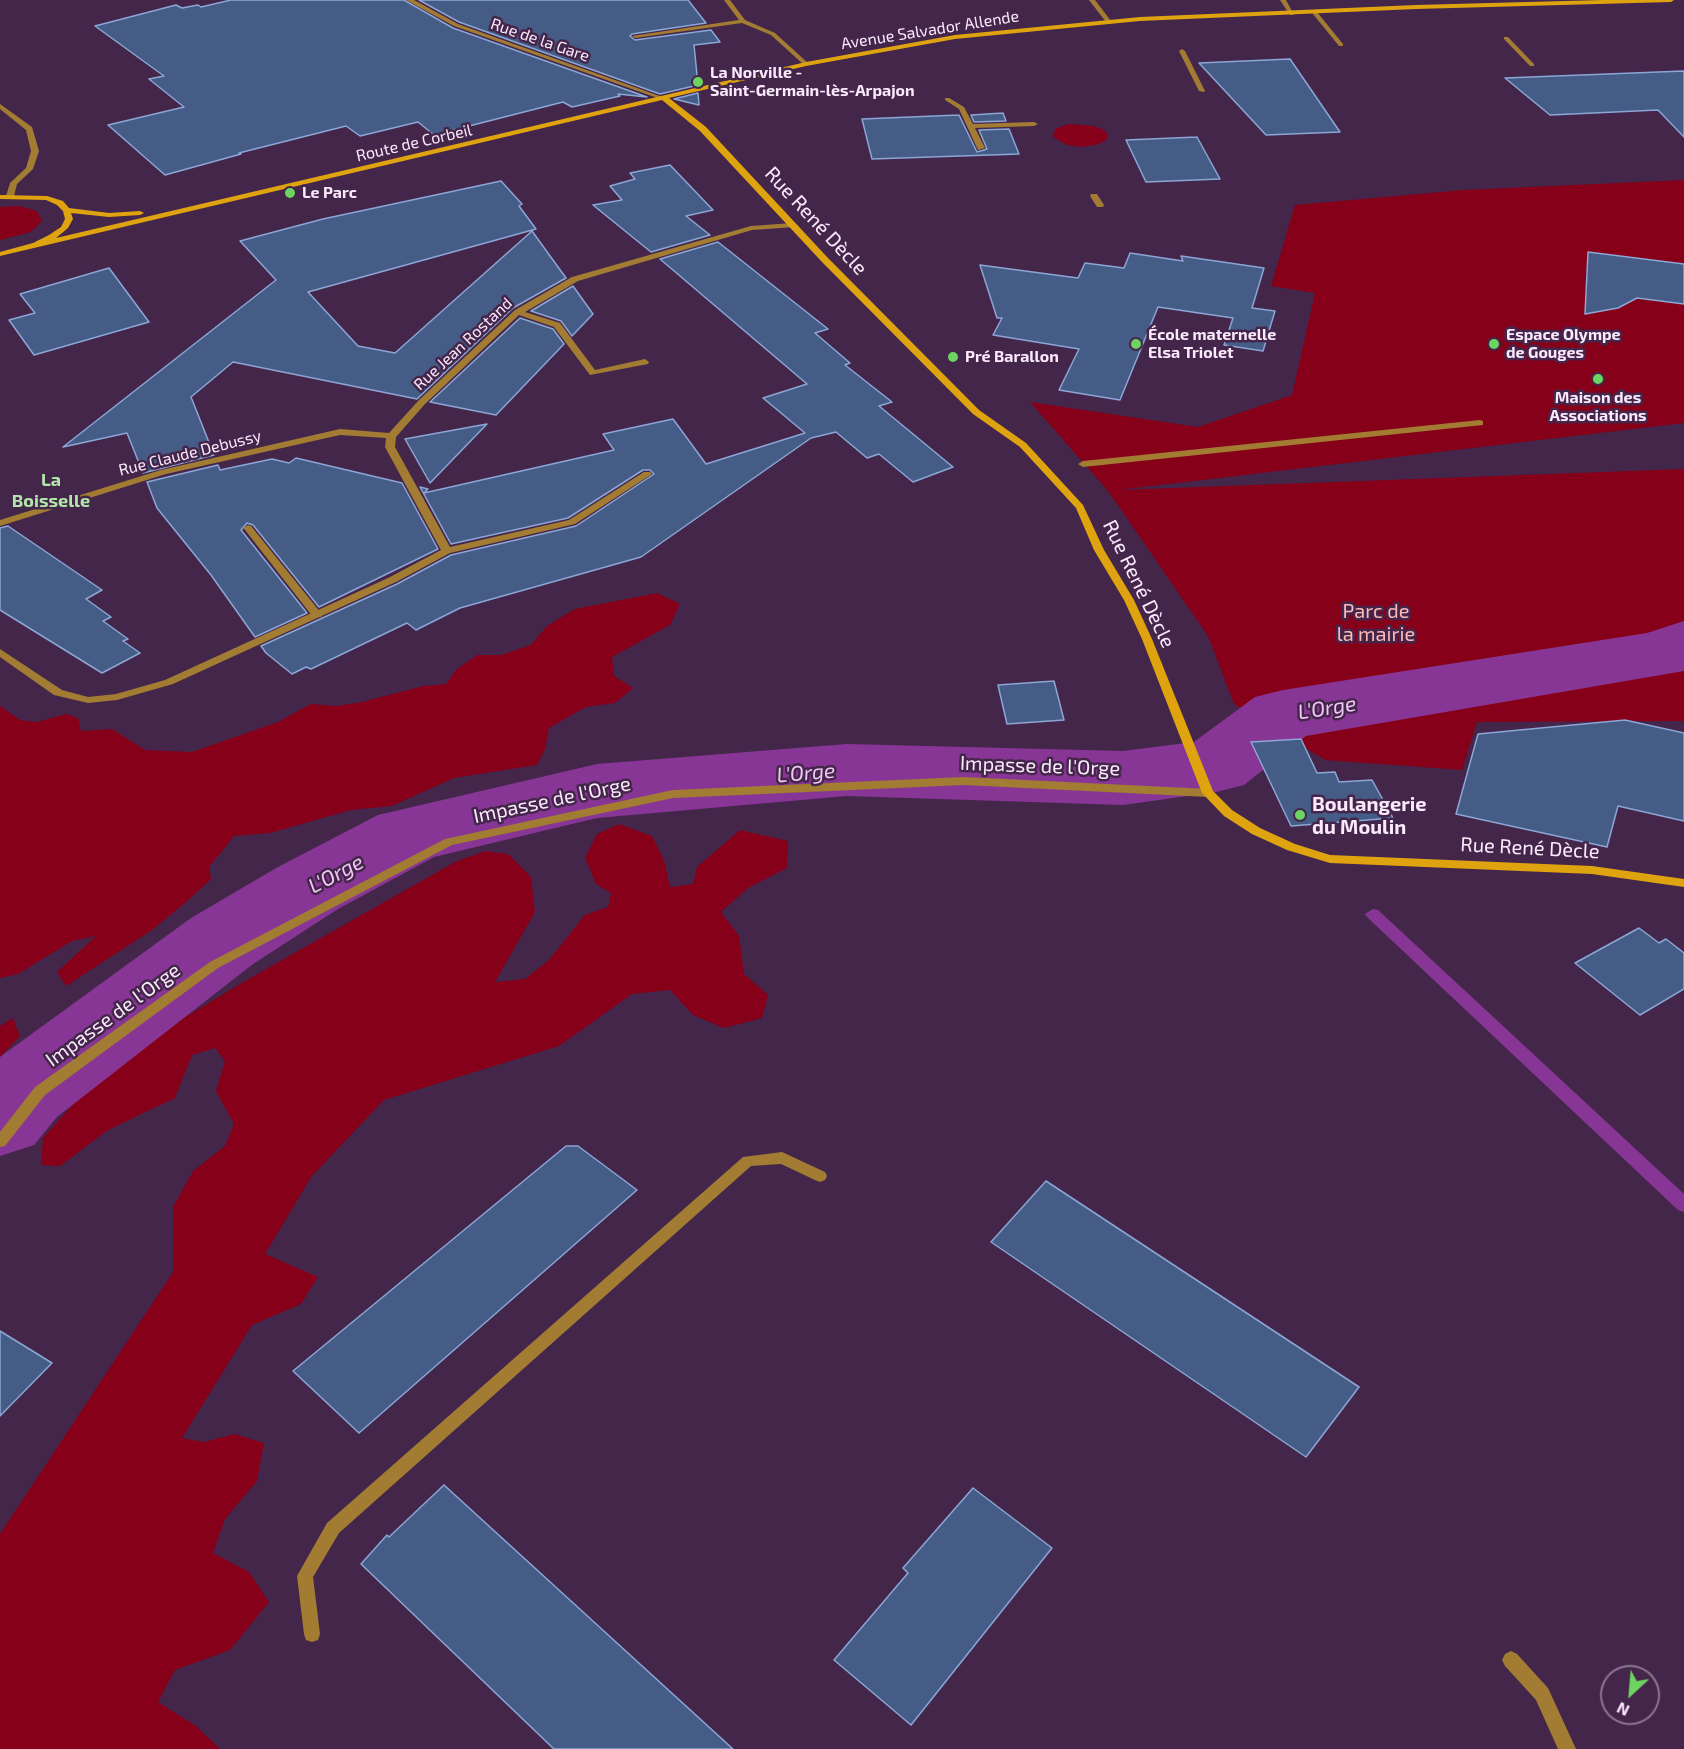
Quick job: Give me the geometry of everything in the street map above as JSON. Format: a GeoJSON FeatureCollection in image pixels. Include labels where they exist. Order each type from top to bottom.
{"type":"FeatureCollection","features":[{"type":"Feature","properties":{"kind":"main road","name":"Avenue Salvador Allende"},"geometry":{"type":"LineString","coordinates":[[665,99],[806,64],[956,37],[1108,21],[1547,2],[1671,0]]}},
{"type":"Feature","properties":{"kind":"main road","name":"Route de Corbeil"},"geometry":{"type":"LineString","coordinates":[[168,212],[665,99]]}},
{"type":"Feature","properties":{"kind":"main road","name":"Rue René Dècle"},"geometry":{"type":"LineString","coordinates":[[665,99],[703,129],[792,225],[976,412],[1023,445],[1080,507],[1099,550],[1129,600],[1208,793],[1228,813],[1256,831],[1291,847],[1330,859],[1592,870],[1684,883]]}},
{"type":"Feature","properties":{"kind":"main road"},"geometry":{"type":"LineString","coordinates":[[0,197],[47,198],[60,203],[67,210],[69,219],[64,228],[36,245]]}},
{"type":"Feature","properties":{"kind":"main road"},"geometry":{"type":"LineString","coordinates":[[67,210],[109,215],[168,212]]}},
{"type":"Feature","properties":{"kind":"main road"},"geometry":{"type":"LineString","coordinates":[[0,254],[168,212]]}},
{"type":"Feature","properties":{"kind":"street","name":"Rue de la Gare"},"geometry":{"type":"LineString","coordinates":[[409,0],[456,25],[665,99]]}},
{"type":"Feature","properties":{"kind":"street"},"geometry":{"type":"LineString","coordinates":[[727,0],[743,21],[773,34],[806,64]]}},
{"type":"Feature","properties":{"kind":"street"},"geometry":{"type":"LineString","coordinates":[[1092,0],[1108,21]]}},
{"type":"Feature","properties":{"kind":"street"},"geometry":{"type":"LineString","coordinates":[[1283,0],[1292,14]]}},
{"type":"Feature","properties":{"kind":"street"},"geometry":{"type":"LineString","coordinates":[[1315,13],[1341,45]]}},
{"type":"Feature","properties":{"kind":"street"},"geometry":{"type":"LineString","coordinates":[[635,36],[743,21]]}},
{"type":"Feature","properties":{"kind":"street"},"geometry":{"type":"LineString","coordinates":[[1506,38],[1532,65]]}},
{"type":"Feature","properties":{"kind":"street"},"geometry":{"type":"LineString","coordinates":[[1182,51],[1202,92]]}},
{"type":"Feature","properties":{"kind":"street"},"geometry":{"type":"LineString","coordinates":[[947,99],[962,108],[981,148]]}},
{"type":"Feature","properties":{"kind":"street"},"geometry":{"type":"LineString","coordinates":[[0,106],[29,129],[35,152],[29,169],[14,183],[10,196]]}},
{"type":"Feature","properties":{"kind":"street"},"geometry":{"type":"LineString","coordinates":[[970,126],[1034,123]]}},
{"type":"Feature","properties":{"kind":"street"},"geometry":{"type":"LineString","coordinates":[[1094,196],[1100,205]]}},
{"type":"Feature","properties":{"kind":"street","name":"Rue Jean Rostand"},"geometry":{"type":"LineString","coordinates":[[391,436],[422,402],[518,312],[552,291],[603,269],[751,228],[792,225]]}},
{"type":"Feature","properties":{"kind":"street"},"geometry":{"type":"LineString","coordinates":[[518,312],[557,325],[593,373],[645,362]]}},
{"type":"Feature","properties":{"kind":"street"},"geometry":{"type":"LineString","coordinates":[[1083,464],[1480,423]]}},
{"type":"Feature","properties":{"kind":"street","name":"Rue Claude Debussy"},"geometry":{"type":"LineString","coordinates":[[0,522],[165,472],[340,432],[391,436]]}},
{"type":"Feature","properties":{"kind":"street"},"geometry":{"type":"LineString","coordinates":[[391,436],[390,447],[394,458],[447,551]]}},
{"type":"Feature","properties":{"kind":"street"},"geometry":{"type":"LineString","coordinates":[[0,652],[58,693],[88,700],[117,697],[169,682],[317,615],[447,551],[572,522],[647,474]]}},
{"type":"Feature","properties":{"kind":"street"},"geometry":{"type":"LineString","coordinates":[[248,528],[317,615]]}},
{"type":"Feature","properties":{"kind":"street","name":"Impasse de l'Orge"},"geometry":{"type":"LineString","coordinates":[[0,1142],[40,1091],[214,965],[448,842],[673,794],[964,781],[1208,793]]}},
{"type":"Feature","properties":{"kind":"street"},"geometry":{"type":"LineString","coordinates":[[312,1634],[306,1576],[333,1528],[748,1161],[782,1158],[820,1176]]}},
{"type":"Feature","properties":{"kind":"street"},"geometry":{"type":"LineString","coordinates":[[1511,1660],[1542,1694],[1567,1749]]}},
{"type":"Feature","properties":{"kind":"green space"},"geometry":{"type":"Polygon","coordinates":[[[1069,124],[1094,126],[1108,134],[1107,139],[1099,144],[1083,147],[1067,145],[1053,137],[1055,129],[1069,124]]]}},
{"type":"Feature","properties":{"kind":"green space","name":"Parc de la mairie"},"geometry":{"type":"Polygon","coordinates":[[[1684,180],[1684,423],[1118,490],[1684,469],[1684,721],[1477,722],[1462,770],[1325,760],[1234,704],[1208,636],[1108,491],[1030,402],[1198,427],[1292,395],[1315,293],[1271,286],[1295,205],[1463,190],[1684,180]]]}},
{"type":"Feature","properties":{"kind":"green space"},"geometry":{"type":"Polygon","coordinates":[[[19,206],[37,211],[42,221],[31,232],[0,240],[0,207],[19,206]]]}},
{"type":"Feature","properties":{"kind":"green space"},"geometry":{"type":"Polygon","coordinates":[[[657,593],[680,604],[670,625],[612,657],[614,676],[633,688],[615,703],[586,707],[549,728],[545,749],[537,765],[454,778],[392,806],[351,810],[270,833],[234,836],[209,867],[211,879],[187,901],[152,930],[66,986],[57,972],[96,936],[72,941],[18,974],[0,978],[0,706],[20,720],[37,722],[66,714],[78,718],[81,731],[112,729],[145,750],[192,752],[278,722],[311,704],[337,706],[423,686],[446,684],[457,669],[477,655],[501,655],[531,645],[547,626],[575,609],[657,593]]]}},
{"type":"Feature","properties":{"kind":"green space"},"geometry":{"type":"Polygon","coordinates":[[[619,824],[652,836],[664,860],[670,887],[693,884],[697,867],[740,830],[788,841],[787,868],[748,888],[721,912],[739,936],[744,974],[768,995],[762,1018],[724,1028],[693,1015],[670,990],[632,994],[559,1046],[384,1100],[311,1177],[265,1254],[318,1277],[301,1304],[252,1325],[182,1438],[204,1442],[234,1434],[264,1443],[257,1481],[225,1519],[213,1553],[249,1572],[269,1602],[230,1650],[175,1670],[158,1702],[196,1726],[220,1749],[0,1749],[0,1534],[173,1272],[173,1207],[193,1171],[225,1146],[234,1124],[216,1091],[225,1061],[215,1048],[192,1055],[175,1098],[108,1130],[60,1166],[41,1165],[43,1138],[111,1062],[245,981],[455,862],[485,851],[508,854],[531,877],[535,912],[495,982],[525,979],[549,960],[585,915],[608,907],[611,893],[596,884],[585,858],[597,834],[619,824]]]}},
{"type":"Feature","properties":{"kind":"green space"},"geometry":{"type":"Polygon","coordinates":[[[13,1018],[20,1036],[0,1057],[0,1026],[13,1018]]]}},
{"type":"Feature","properties":{"kind":"building"},"geometry":{"type":"Polygon","coordinates":[[[231,0],[404,0],[453,28],[647,97],[618,94],[620,96],[572,107],[563,102],[434,135],[418,122],[360,136],[346,126],[239,153],[241,154],[165,175],[108,125],[184,107],[149,79],[164,76],[95,26],[176,5],[182,8],[198,5],[201,7],[231,0]]]}},
{"type":"Feature","properties":{"kind":"building"},"geometry":{"type":"Polygon","coordinates":[[[419,0],[688,0],[706,23],[630,36],[635,40],[711,30],[720,42],[694,45],[698,85],[660,94],[459,22],[419,0]]]}},
{"type":"Feature","properties":{"kind":"building"},"geometry":{"type":"Polygon","coordinates":[[[1290,59],[1340,132],[1266,135],[1199,63],[1290,59]]]}},
{"type":"Feature","properties":{"kind":"building"},"geometry":{"type":"Polygon","coordinates":[[[1684,71],[1684,137],[1658,110],[1550,115],[1505,78],[1684,71]]]}},
{"type":"Feature","properties":{"kind":"building"},"geometry":{"type":"Polygon","coordinates":[[[698,93],[699,105],[674,99],[698,93]]]}},
{"type":"Feature","properties":{"kind":"building"},"geometry":{"type":"Polygon","coordinates":[[[1003,113],[1006,121],[974,122],[971,115],[1003,113]]]}},
{"type":"Feature","properties":{"kind":"building"},"geometry":{"type":"Polygon","coordinates":[[[959,115],[977,152],[987,149],[979,130],[1009,129],[1019,154],[872,159],[862,119],[959,115]]]}},
{"type":"Feature","properties":{"kind":"building"},"geometry":{"type":"Polygon","coordinates":[[[1197,137],[1220,179],[1146,182],[1126,140],[1197,137]]]}},
{"type":"Feature","properties":{"kind":"building"},"geometry":{"type":"Polygon","coordinates":[[[670,165],[713,210],[686,216],[710,235],[651,252],[593,205],[622,200],[610,186],[635,179],[630,173],[670,165]]]}},
{"type":"Feature","properties":{"kind":"building"},"geometry":{"type":"Polygon","coordinates":[[[501,181],[522,204],[519,206],[536,229],[308,292],[358,346],[395,353],[532,231],[566,278],[513,308],[417,399],[233,362],[191,397],[214,455],[143,473],[127,433],[63,447],[276,280],[240,241],[323,219],[501,181]]]}},
{"type":"Feature","properties":{"kind":"building"},"geometry":{"type":"Polygon","coordinates":[[[718,242],[828,329],[815,333],[850,363],[845,365],[892,402],[879,406],[953,467],[913,482],[879,454],[867,458],[836,432],[811,438],[641,557],[460,608],[416,630],[407,623],[311,669],[306,667],[292,674],[266,653],[261,646],[397,584],[451,555],[576,526],[654,474],[650,470],[643,470],[568,518],[451,544],[420,487],[428,489],[424,493],[614,450],[603,434],[673,419],[706,464],[805,433],[763,398],[807,384],[660,259],[718,242]]]}},
{"type":"Feature","properties":{"kind":"building"},"geometry":{"type":"Polygon","coordinates":[[[1588,252],[1684,264],[1684,304],[1637,298],[1618,308],[1585,314],[1588,252]]]}},
{"type":"Feature","properties":{"kind":"building"},"geometry":{"type":"Polygon","coordinates":[[[1130,253],[1183,261],[1181,256],[1264,268],[1252,308],[1275,311],[1263,351],[1224,345],[1233,318],[1158,307],[1120,400],[1059,390],[1079,349],[993,335],[1002,318],[997,318],[980,265],[1078,278],[1085,263],[1124,268],[1130,253]]]}},
{"type":"Feature","properties":{"kind":"building"},"geometry":{"type":"Polygon","coordinates":[[[109,268],[149,322],[34,355],[9,320],[35,313],[20,294],[109,268]]]}},
{"type":"Feature","properties":{"kind":"building"},"geometry":{"type":"Polygon","coordinates":[[[573,286],[593,314],[572,336],[561,321],[531,311],[573,286]]]}},
{"type":"Feature","properties":{"kind":"building"},"geometry":{"type":"Polygon","coordinates":[[[520,318],[553,329],[564,344],[496,415],[430,402],[520,318]]]}},
{"type":"Feature","properties":{"kind":"building"},"geometry":{"type":"Polygon","coordinates":[[[487,424],[430,483],[405,439],[487,424]]]}},
{"type":"Feature","properties":{"kind":"building"},"geometry":{"type":"Polygon","coordinates":[[[296,458],[402,483],[438,549],[319,607],[253,525],[247,523],[241,530],[307,613],[255,637],[211,575],[157,508],[147,482],[218,465],[220,470],[272,459],[289,463],[296,458]]]}},
{"type":"Feature","properties":{"kind":"building"},"geometry":{"type":"Polygon","coordinates":[[[8,526],[102,590],[86,599],[111,617],[103,621],[128,639],[123,641],[140,653],[102,673],[0,610],[0,528],[8,526]]]}},
{"type":"Feature","properties":{"kind":"building"},"geometry":{"type":"Polygon","coordinates":[[[1054,681],[1064,720],[1007,724],[998,685],[1054,681]]]}},
{"type":"Feature","properties":{"kind":"building"},"geometry":{"type":"Polygon","coordinates":[[[1625,720],[1684,733],[1684,821],[1618,806],[1607,847],[1456,814],[1478,734],[1625,720]]]}},
{"type":"Feature","properties":{"kind":"building"},"geometry":{"type":"Polygon","coordinates":[[[1301,739],[1317,773],[1335,772],[1339,782],[1372,780],[1393,818],[1291,826],[1251,742],[1301,739]]]}},
{"type":"Feature","properties":{"kind":"building"},"geometry":{"type":"Polygon","coordinates":[[[1639,928],[1659,943],[1666,939],[1684,953],[1684,989],[1640,1015],[1575,963],[1639,928]]]}},
{"type":"Feature","properties":{"kind":"building"},"geometry":{"type":"Polygon","coordinates":[[[566,1146],[578,1146],[637,1190],[359,1433],[293,1371],[566,1146]]]}},
{"type":"Feature","properties":{"kind":"building"},"geometry":{"type":"Polygon","coordinates":[[[1046,1181],[1359,1387],[1306,1457],[991,1242],[1046,1181]]]}},
{"type":"Feature","properties":{"kind":"building"},"geometry":{"type":"Polygon","coordinates":[[[0,1331],[52,1363],[0,1416],[0,1331]]]}},
{"type":"Feature","properties":{"kind":"building"},"geometry":{"type":"Polygon","coordinates":[[[444,1485],[733,1749],[554,1749],[361,1564],[387,1535],[389,1537],[444,1485]]]}},
{"type":"Feature","properties":{"kind":"building"},"geometry":{"type":"Polygon","coordinates":[[[973,1488],[1052,1548],[911,1725],[834,1660],[908,1573],[903,1568],[973,1488]]]}},
{"type":"Feature","properties":{"kind":"waterway","name":"L'Orge"},"geometry":{"type":"LineString","coordinates":[[0,1118],[23,1091],[222,941],[308,888],[408,835],[597,791],[847,770],[1123,778],[1216,766],[1283,715],[1665,653],[1684,644]]}},
{"type":"Feature","properties":{"kind":"waterway"},"geometry":{"type":"LineString","coordinates":[[1373,914],[1684,1205]]}},
{"type":"Feature","properties":{"kind":"place","name":"La Norville - Saint-Germain-lès-Arpajon"},"geometry":{"type":"Point","coordinates":[698,82]}},
{"type":"Feature","properties":{"kind":"place","name":"Le Parc"},"geometry":{"type":"Point","coordinates":[290,193]}},
{"type":"Feature","properties":{"kind":"place","name":"École maternelle Elsa Triolet"},"geometry":{"type":"Point","coordinates":[1136,344]}},
{"type":"Feature","properties":{"kind":"place","name":"Espace Olympe de Gouges"},"geometry":{"type":"Point","coordinates":[1494,344]}},
{"type":"Feature","properties":{"kind":"place","name":"Pré Barallon"},"geometry":{"type":"Point","coordinates":[953,357]}},
{"type":"Feature","properties":{"kind":"place","name":"Maison des Associations"},"geometry":{"type":"Point","coordinates":[1598,379]}},
{"type":"Feature","properties":{"kind":"place","name":"Boulangerie du Moulin"},"geometry":{"type":"Point","coordinates":[1300,815]}},
{"type":"Feature","properties":{"kind":"district","name":"La Boisselle"},"geometry":{"type":"Point","coordinates":[51,490]}}]}
